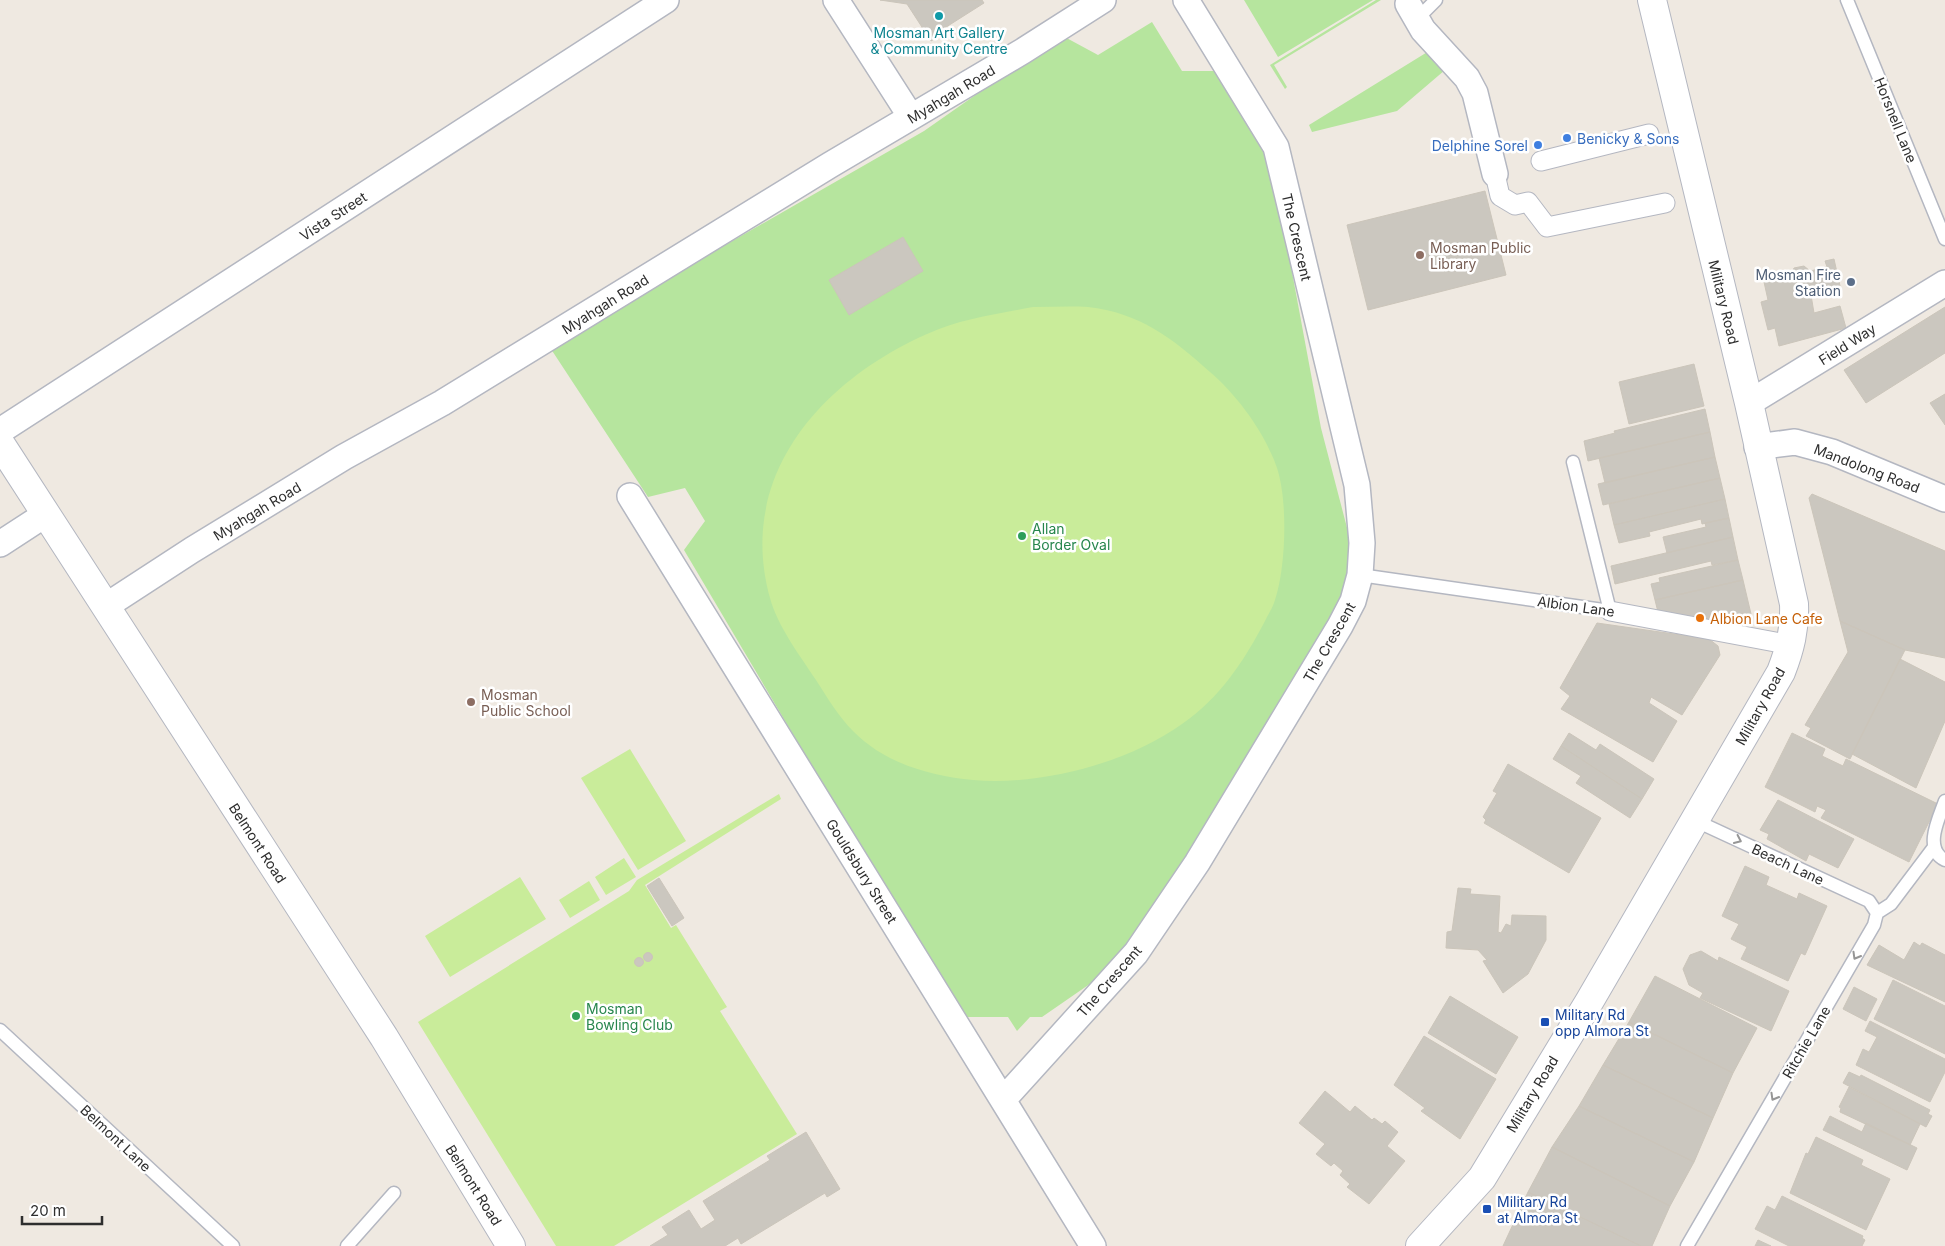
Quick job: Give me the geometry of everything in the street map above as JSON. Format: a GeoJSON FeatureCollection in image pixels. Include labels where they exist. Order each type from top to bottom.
{"type":"FeatureCollection","features":[{"type":"Feature","properties":{"kind":"main road","name":"Military Road"},"geometry":{"type":"LineString","coordinates":[[1425,1245],[1482,1178],[1589,1002],[1781,672],[1791,645],[1794,626],[1794,604],[1757,447],[1749,403],[1652,0]]}},
{"type":"Feature","properties":{"kind":"main road","name":"Belmont Road"},"geometry":{"type":"LineString","coordinates":[[0,443],[384,1037],[511,1246]]}},
{"type":"Feature","properties":{"kind":"street","name":"Vista Street"},"geometry":{"type":"LineString","coordinates":[[0,431],[666,0]]}},
{"type":"Feature","properties":{"kind":"street"},"geometry":{"type":"LineString","coordinates":[[836,0],[911,117]]}},
{"type":"Feature","properties":{"kind":"street","name":"Myahgah Road"},"geometry":{"type":"LineString","coordinates":[[106,606],[192,550],[336,463],[442,403],[911,117],[1023,51],[1103,0]]}},
{"type":"Feature","properties":{"kind":"street","name":"The Crescent"},"geometry":{"type":"LineString","coordinates":[[1003,1100],[1136,953],[1198,863],[1340,626],[1353,601],[1360,575],[1362,543],[1357,485],[1276,147],[1186,0]]}},
{"type":"Feature","properties":{"kind":"street"},"geometry":{"type":"LineString","coordinates":[[1410,12],[1467,78],[1475,92],[1500,196],[1514,205],[1528,202],[1547,227],[1665,203]]}},
{"type":"Feature","properties":{"kind":"street"},"geometry":{"type":"LineString","coordinates":[[1540,161],[1649,134]]}},
{"type":"Feature","properties":{"kind":"street","name":"Field Way"},"geometry":{"type":"LineString","coordinates":[[1749,403],[1945,283]]}},
{"type":"Feature","properties":{"kind":"street","name":"Mandolong Road"},"geometry":{"type":"LineString","coordinates":[[1757,447],[1795,442],[1832,452],[1945,499]]}},
{"type":"Feature","properties":{"kind":"street","name":"Gouldsbury Street"},"geometry":{"type":"LineString","coordinates":[[630,496],[1094,1246]]}},
{"type":"Feature","properties":{"kind":"street"},"geometry":{"type":"LineString","coordinates":[[0,544],[46,514]]}},
{"type":"Feature","properties":{"kind":"street","name":"Albion Lane"},"geometry":{"type":"LineString","coordinates":[[1610,611],[1791,645]]}},
{"type":"Feature","properties":{"kind":"lane"},"geometry":{"type":"LineString","coordinates":[[1410,12],[1436,0]]}},
{"type":"Feature","properties":{"kind":"lane","name":"Horsnell Lane"},"geometry":{"type":"LineString","coordinates":[[1847,0],[1945,239]]}},
{"type":"Feature","properties":{"kind":"lane"},"geometry":{"type":"LineString","coordinates":[[1573,462],[1610,611]]}},
{"type":"Feature","properties":{"kind":"lane","name":"Albion Lane"},"geometry":{"type":"LineString","coordinates":[[1360,575],[1610,611]]}},
{"type":"Feature","properties":{"kind":"lane"},"geometry":{"type":"LineString","coordinates":[[1945,801],[1935,830],[1934,847],[1938,857],[1945,860]]}},
{"type":"Feature","properties":{"kind":"lane","name":"Beach Lane"},"geometry":{"type":"LineString","coordinates":[[1694,820],[1868,901],[1877,913]]}},
{"type":"Feature","properties":{"kind":"lane"},"geometry":{"type":"LineString","coordinates":[[1877,913],[1892,904],[1934,847]]}},
{"type":"Feature","properties":{"kind":"lane","name":"Ritchie Lane"},"geometry":{"type":"LineString","coordinates":[[1687,1246],[1874,925],[1877,913]]}},
{"type":"Feature","properties":{"kind":"lane","name":"Belmont Lane"},"geometry":{"type":"LineString","coordinates":[[0,1030],[233,1246]]}},
{"type":"Feature","properties":{"kind":"lane"},"geometry":{"type":"LineString","coordinates":[[347,1246],[394,1193]]}},
{"type":"Feature","properties":{"kind":"green space"},"geometry":{"type":"Polygon","coordinates":[[[1244,0],[1373,0],[1278,57],[1244,0]]]}},
{"type":"Feature","properties":{"kind":"green space"},"geometry":{"type":"Polygon","coordinates":[[[1376,0],[1381,0],[1274,65],[1287,87],[1285,89],[1270,65],[1376,0]]]}},
{"type":"Feature","properties":{"kind":"green space"},"geometry":{"type":"Polygon","coordinates":[[[1152,22],[1182,71],[1221,71],[1262,142],[1276,186],[1321,428],[1364,593],[1136,952],[1042,1017],[1030,1017],[1017,1031],[1008,1017],[960,1017],[684,550],[705,521],[685,488],[648,497],[549,346],[924,131],[1061,35],[1098,55],[1152,22]]]}},
{"type":"Feature","properties":{"kind":"green space"},"geometry":{"type":"Polygon","coordinates":[[[1429,51],[1445,70],[1397,111],[1312,132],[1309,125],[1429,51]]]}},
{"type":"Feature","properties":{"kind":"green space","name":"Allan Border Oval"},"geometry":{"type":"Polygon","coordinates":[[[1033,307],[1088,307],[1106,310],[1139,321],[1169,338],[1231,392],[1258,429],[1272,455],[1281,482],[1284,534],[1279,586],[1274,603],[1265,621],[1249,650],[1230,678],[1196,714],[1160,738],[1110,760],[1054,775],[999,781],[973,780],[940,775],[908,766],[879,752],[853,731],[829,700],[790,640],[773,608],[763,554],[765,512],[777,473],[796,438],[822,406],[853,378],[888,354],[927,334],[952,324],[1033,307]]]}},
{"type":"Feature","properties":{"kind":"green space"},"geometry":{"type":"Polygon","coordinates":[[[630,749],[686,841],[638,870],[581,778],[630,749]]]}},
{"type":"Feature","properties":{"kind":"green space","name":"Mosman Bowling Club"},"geometry":{"type":"Polygon","coordinates":[[[779,794],[781,799],[645,885],[671,928],[676,925],[727,1007],[720,1011],[797,1134],[614,1246],[556,1246],[418,1022],[629,891],[637,880],[779,794]]]}},
{"type":"Feature","properties":{"kind":"green space"},"geometry":{"type":"Polygon","coordinates":[[[624,858],[636,877],[606,895],[595,877],[624,858]]]}},
{"type":"Feature","properties":{"kind":"green space"},"geometry":{"type":"Polygon","coordinates":[[[520,877],[546,919],[450,977],[425,936],[520,877]]]}},
{"type":"Feature","properties":{"kind":"green space"},"geometry":{"type":"Polygon","coordinates":[[[589,881],[600,900],[570,918],[559,900],[589,881]]]}},
{"type":"Feature","properties":{"kind":"building","name":"Mosman Art Gallery & Community Centre"},"geometry":{"type":"Polygon","coordinates":[[[880,0],[982,0],[984,3],[943,29],[945,32],[931,41],[907,4],[880,0]]]}},
{"type":"Feature","properties":{"kind":"building"},"geometry":{"type":"Polygon","coordinates":[[[1485,191],[1506,275],[1368,310],[1347,225],[1485,191]]]}},
{"type":"Feature","properties":{"kind":"building"},"geometry":{"type":"Polygon","coordinates":[[[903,237],[923,271],[849,315],[829,280],[903,237]]]}},
{"type":"Feature","properties":{"kind":"building"},"geometry":{"type":"Polygon","coordinates":[[[1834,259],[1840,286],[1833,290],[1811,295],[1814,313],[1840,306],[1846,328],[1779,346],[1775,328],[1768,330],[1761,302],[1768,300],[1764,282],[1790,276],[1794,268],[1804,266],[1810,271],[1827,267],[1825,261],[1834,259]]]}},
{"type":"Feature","properties":{"kind":"building"},"geometry":{"type":"Polygon","coordinates":[[[1945,307],[1945,353],[1866,403],[1844,370],[1945,307]]]}},
{"type":"Feature","properties":{"kind":"building"},"geometry":{"type":"Polygon","coordinates":[[[1694,364],[1704,406],[1629,424],[1619,382],[1694,364]]]}},
{"type":"Feature","properties":{"kind":"building"},"geometry":{"type":"Polygon","coordinates":[[[1945,394],[1945,425],[1930,403],[1945,394]]]}},
{"type":"Feature","properties":{"kind":"building"},"geometry":{"type":"Polygon","coordinates":[[[1705,409],[1710,432],[1588,461],[1584,441],[1615,433],[1614,431],[1705,409]]]}},
{"type":"Feature","properties":{"kind":"building"},"geometry":{"type":"Polygon","coordinates":[[[1710,432],[1715,457],[1605,483],[1599,458],[1710,432]]]}},
{"type":"Feature","properties":{"kind":"building"},"geometry":{"type":"Polygon","coordinates":[[[1715,457],[1720,478],[1603,505],[1598,484],[1715,457]]]}},
{"type":"Feature","properties":{"kind":"building"},"geometry":{"type":"Polygon","coordinates":[[[1720,478],[1725,499],[1614,525],[1609,504],[1720,478]]]}},
{"type":"Feature","properties":{"kind":"building"},"geometry":{"type":"Polygon","coordinates":[[[1812,494],[1945,551],[1945,658],[1905,650],[1840,621],[1809,498],[1812,494]]]}},
{"type":"Feature","properties":{"kind":"building"},"geometry":{"type":"Polygon","coordinates":[[[1725,499],[1729,518],[1702,524],[1701,519],[1649,532],[1650,536],[1619,543],[1614,525],[1725,499]]]}},
{"type":"Feature","properties":{"kind":"building"},"geometry":{"type":"Polygon","coordinates":[[[1729,518],[1733,537],[1667,553],[1663,537],[1706,527],[1705,523],[1729,518]]]}},
{"type":"Feature","properties":{"kind":"building"},"geometry":{"type":"Polygon","coordinates":[[[1733,537],[1738,560],[1712,565],[1711,561],[1615,584],[1611,566],[1733,537]]]}},
{"type":"Feature","properties":{"kind":"building"},"geometry":{"type":"Polygon","coordinates":[[[1738,560],[1743,580],[1655,600],[1651,584],[1660,582],[1659,578],[1738,560]]]}},
{"type":"Feature","properties":{"kind":"building"},"geometry":{"type":"Polygon","coordinates":[[[1743,580],[1751,614],[1744,625],[1658,612],[1655,600],[1743,580]]]}},
{"type":"Feature","properties":{"kind":"building"},"geometry":{"type":"Polygon","coordinates":[[[1840,621],[1905,650],[1850,759],[1806,736],[1811,728],[1805,725],[1848,652],[1840,621]]]}},
{"type":"Feature","properties":{"kind":"building"},"geometry":{"type":"Polygon","coordinates":[[[1597,623],[1709,639],[1718,646],[1720,655],[1682,715],[1651,697],[1649,703],[1677,721],[1653,762],[1561,709],[1570,696],[1560,688],[1597,623]]]}},
{"type":"Feature","properties":{"kind":"building"},"geometry":{"type":"Polygon","coordinates":[[[1900,659],[1945,682],[1945,721],[1916,788],[1852,754],[1900,659]]]}},
{"type":"Feature","properties":{"kind":"building"},"geometry":{"type":"Polygon","coordinates":[[[1569,733],[1596,750],[1600,744],[1654,779],[1642,799],[1561,746],[1569,733]]]}},
{"type":"Feature","properties":{"kind":"building"},"geometry":{"type":"Polygon","coordinates":[[[1792,733],[1825,749],[1822,756],[1843,766],[1846,759],[1938,804],[1909,862],[1821,818],[1826,810],[1817,806],[1815,812],[1765,787],[1792,733]]]}},
{"type":"Feature","properties":{"kind":"building"},"geometry":{"type":"Polygon","coordinates":[[[1561,746],[1642,799],[1630,818],[1576,783],[1581,776],[1553,759],[1561,746]]]}},
{"type":"Feature","properties":{"kind":"building"},"geometry":{"type":"Polygon","coordinates":[[[1508,764],[1601,818],[1569,873],[1484,823],[1486,820],[1483,817],[1497,793],[1493,791],[1508,764]]]}},
{"type":"Feature","properties":{"kind":"building"},"geometry":{"type":"Polygon","coordinates":[[[1778,800],[1854,839],[1838,868],[1809,854],[1806,861],[1767,839],[1769,834],[1760,830],[1778,800]]]}},
{"type":"Feature","properties":{"kind":"building"},"geometry":{"type":"Polygon","coordinates":[[[1745,866],[1769,877],[1766,885],[1797,899],[1799,893],[1827,906],[1805,955],[1801,953],[1788,981],[1741,959],[1747,947],[1731,939],[1739,924],[1722,916],[1745,866]]]}},
{"type":"Feature","properties":{"kind":"building"},"geometry":{"type":"Polygon","coordinates":[[[659,878],[684,918],[672,926],[647,886],[659,878]]]}},
{"type":"Feature","properties":{"kind":"building"},"geometry":{"type":"Polygon","coordinates":[[[1458,888],[1471,889],[1470,894],[1500,896],[1498,932],[1501,933],[1506,924],[1511,926],[1512,915],[1546,916],[1546,940],[1528,974],[1503,993],[1483,961],[1487,960],[1478,950],[1446,948],[1447,932],[1452,931],[1458,888]]]}},
{"type":"Feature","properties":{"kind":"building"},"geometry":{"type":"Polygon","coordinates":[[[1914,942],[1920,946],[1922,943],[1945,955],[1945,1002],[1867,965],[1879,945],[1904,960],[1914,942]]]}},
{"type":"Feature","properties":{"kind":"building"},"geometry":{"type":"Polygon","coordinates":[[[1701,951],[1718,961],[1719,957],[1789,991],[1771,1031],[1700,998],[1703,993],[1689,985],[1683,969],[1690,955],[1701,951]]]}},
{"type":"Feature","properties":{"kind":"building"},"geometry":{"type":"Polygon","coordinates":[[[648,952],[653,957],[648,962],[643,957],[648,952]]]}},
{"type":"Feature","properties":{"kind":"building"},"geometry":{"type":"Polygon","coordinates":[[[639,957],[644,962],[639,967],[634,962],[639,957]]]}},
{"type":"Feature","properties":{"kind":"building"},"geometry":{"type":"Polygon","coordinates":[[[1655,976],[1757,1028],[1733,1073],[1629,1022],[1655,976]]]}},
{"type":"Feature","properties":{"kind":"building"},"geometry":{"type":"Polygon","coordinates":[[[1893,980],[1945,1006],[1945,1054],[1874,1019],[1893,980]]]}},
{"type":"Feature","properties":{"kind":"building"},"geometry":{"type":"Polygon","coordinates":[[[1854,987],[1877,999],[1866,1021],[1843,1009],[1854,987]]]}},
{"type":"Feature","properties":{"kind":"building"},"geometry":{"type":"Polygon","coordinates":[[[1450,996],[1518,1037],[1496,1074],[1428,1033],[1450,996]]]}},
{"type":"Feature","properties":{"kind":"building"},"geometry":{"type":"Polygon","coordinates":[[[1870,1021],[1945,1059],[1945,1072],[1930,1102],[1856,1065],[1863,1049],[1869,1052],[1877,1037],[1865,1031],[1870,1021]]]}},
{"type":"Feature","properties":{"kind":"building"},"geometry":{"type":"Polygon","coordinates":[[[1629,1022],[1733,1073],[1713,1118],[1603,1065],[1629,1022]]]}},
{"type":"Feature","properties":{"kind":"building"},"geometry":{"type":"Polygon","coordinates":[[[1424,1036],[1496,1079],[1460,1139],[1421,1111],[1425,1108],[1394,1085],[1424,1036]]]}},
{"type":"Feature","properties":{"kind":"building"},"geometry":{"type":"Polygon","coordinates":[[[1603,1065],[1713,1118],[1694,1162],[1579,1106],[1603,1065]]]}},
{"type":"Feature","properties":{"kind":"building"},"geometry":{"type":"Polygon","coordinates":[[[1849,1072],[1860,1077],[1861,1075],[1930,1110],[1928,1114],[1932,1116],[1926,1127],[1843,1083],[1849,1072]]]}},
{"type":"Feature","properties":{"kind":"building"},"geometry":{"type":"Polygon","coordinates":[[[1849,1087],[1920,1124],[1910,1145],[1840,1112],[1841,1108],[1839,1107],[1849,1087]]]}},
{"type":"Feature","properties":{"kind":"building"},"geometry":{"type":"Polygon","coordinates":[[[1325,1091],[1350,1112],[1355,1106],[1372,1120],[1374,1118],[1382,1124],[1385,1121],[1398,1132],[1387,1146],[1405,1161],[1369,1204],[1347,1187],[1350,1184],[1340,1175],[1343,1171],[1334,1163],[1331,1166],[1316,1154],[1325,1144],[1299,1123],[1325,1091]]]}},
{"type":"Feature","properties":{"kind":"building"},"geometry":{"type":"Polygon","coordinates":[[[1579,1106],[1694,1162],[1670,1206],[1552,1147],[1579,1106]]]}},
{"type":"Feature","properties":{"kind":"building"},"geometry":{"type":"Polygon","coordinates":[[[1830,1116],[1862,1132],[1866,1123],[1917,1148],[1907,1170],[1823,1130],[1830,1116]]]}},
{"type":"Feature","properties":{"kind":"building"},"geometry":{"type":"Polygon","coordinates":[[[806,1132],[840,1189],[827,1197],[825,1193],[741,1244],[738,1238],[725,1246],[650,1246],[668,1235],[662,1227],[689,1210],[701,1229],[715,1220],[703,1201],[770,1160],[767,1156],[806,1132]]]}},
{"type":"Feature","properties":{"kind":"building"},"geometry":{"type":"Polygon","coordinates":[[[1816,1137],[1863,1160],[1861,1165],[1890,1179],[1866,1230],[1790,1193],[1806,1153],[1808,1154],[1816,1137]]]}},
{"type":"Feature","properties":{"kind":"building"},"geometry":{"type":"Polygon","coordinates":[[[1552,1147],[1670,1206],[1652,1246],[1641,1246],[1528,1192],[1552,1147]]]}},
{"type":"Feature","properties":{"kind":"building"},"geometry":{"type":"Polygon","coordinates":[[[1528,1192],[1641,1246],[1503,1246],[1528,1192]]]}},
{"type":"Feature","properties":{"kind":"building"},"geometry":{"type":"Polygon","coordinates":[[[1782,1196],[1863,1236],[1862,1238],[1865,1240],[1862,1246],[1789,1246],[1755,1229],[1767,1206],[1775,1210],[1782,1196]]]}},
{"type":"Feature","properties":{"kind":"building"},"geometry":{"type":"Polygon","coordinates":[[[1758,1240],[1771,1246],[1755,1246],[1758,1240]]]}},
{"type":"Feature","properties":{"kind":"place","name":"Mosman Art Gallery & Community Centre"},"geometry":{"type":"Point","coordinates":[939,16]}},
{"type":"Feature","properties":{"kind":"place","name":"Benicky & Sons"},"geometry":{"type":"Point","coordinates":[1567,138]}},
{"type":"Feature","properties":{"kind":"place","name":"Delphine Sorel"},"geometry":{"type":"Point","coordinates":[1538,145]}},
{"type":"Feature","properties":{"kind":"place","name":"Mosman Public Library"},"geometry":{"type":"Point","coordinates":[1420,255]}},
{"type":"Feature","properties":{"kind":"place","name":"Mosman Fire Station"},"geometry":{"type":"Point","coordinates":[1851,282]}},
{"type":"Feature","properties":{"kind":"place","name":"Allan Border Oval"},"geometry":{"type":"Point","coordinates":[1022,536]}},
{"type":"Feature","properties":{"kind":"place","name":"Albion Lane Cafe"},"geometry":{"type":"Point","coordinates":[1700,618]}},
{"type":"Feature","properties":{"kind":"place","name":"Mosman Public School"},"geometry":{"type":"Point","coordinates":[471,702]}},
{"type":"Feature","properties":{"kind":"place","name":"Mosman Bowling Club"},"geometry":{"type":"Point","coordinates":[576,1016]}},
{"type":"Feature","properties":{"kind":"place","name":"Military Rd opp Almora St"},"geometry":{"type":"Point","coordinates":[1545,1022]}},
{"type":"Feature","properties":{"kind":"place","name":"Military Rd at Almora St"},"geometry":{"type":"Point","coordinates":[1487,1209]}}]}
